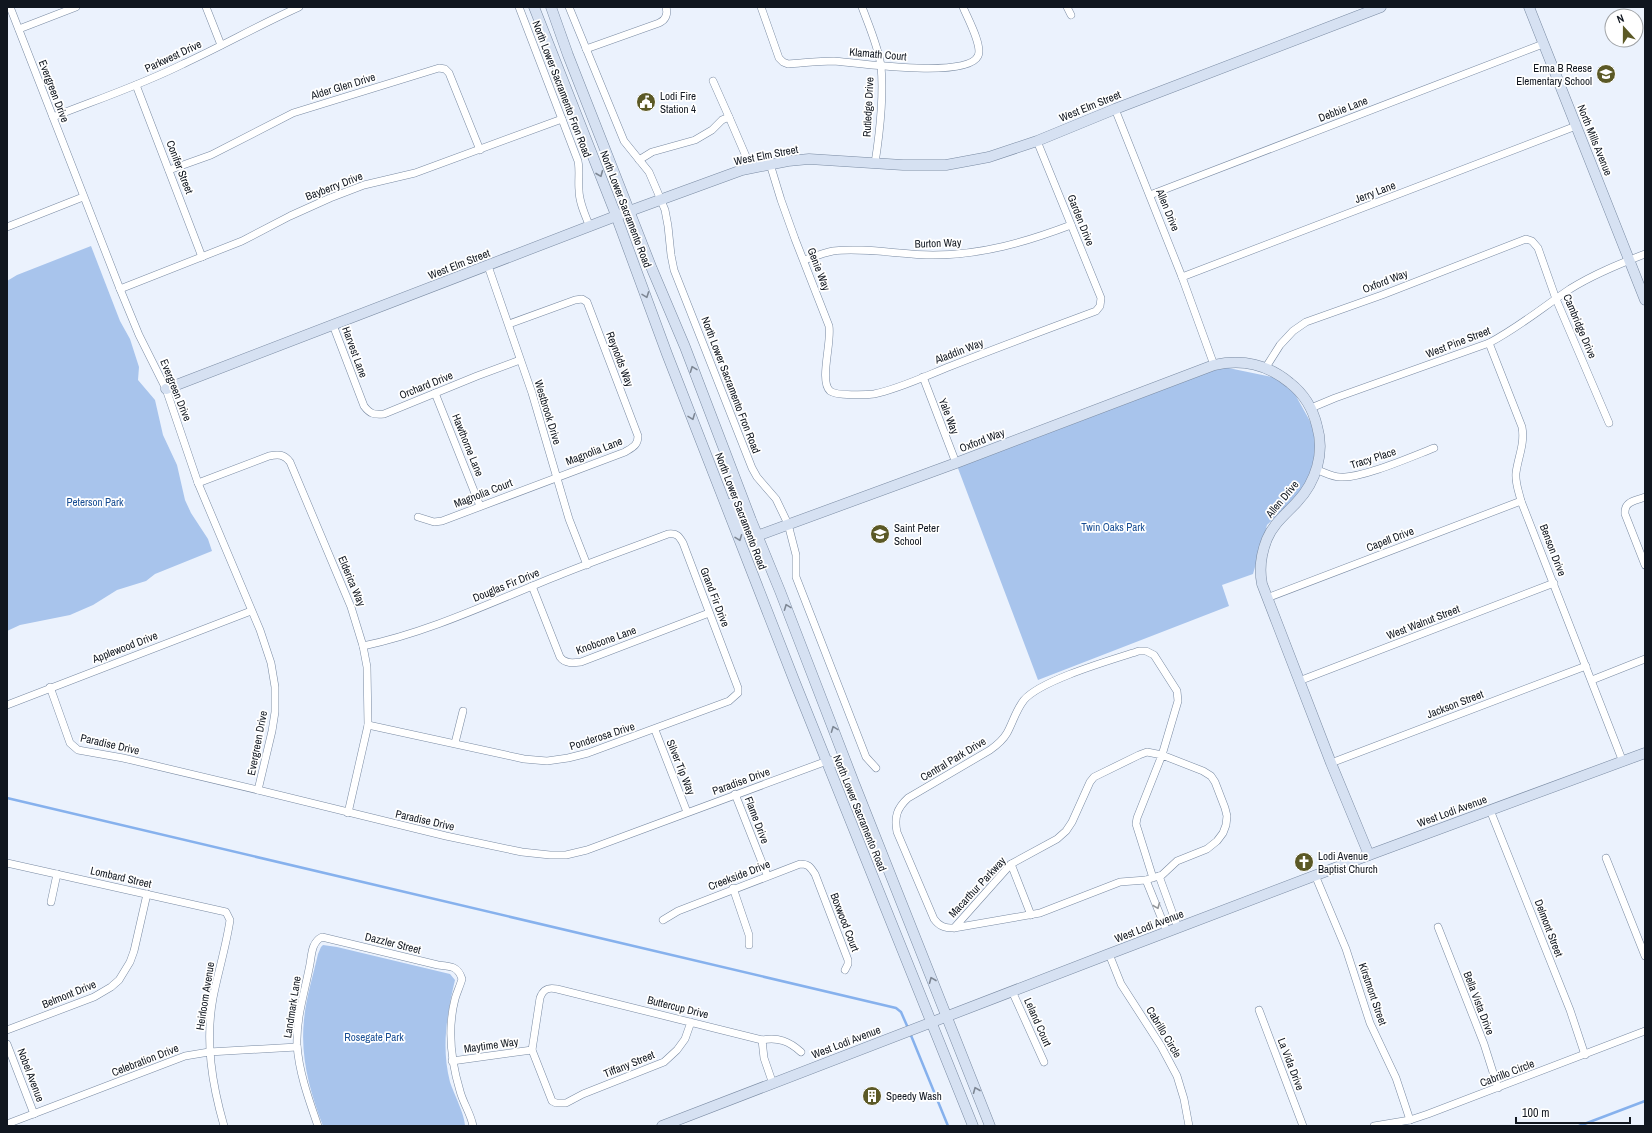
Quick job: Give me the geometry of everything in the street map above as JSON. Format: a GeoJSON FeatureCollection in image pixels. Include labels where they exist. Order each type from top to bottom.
{"type":"FeatureCollection","features":[{"type":"Feature","properties":{"kind":"main road","name":"North Lower Sacramento Road"},"geometry":{"type":"LineString","coordinates":[[534,7],[616,216],[667,354],[827,761],[973,1126]]}},
{"type":"Feature","properties":{"kind":"main road","name":"North Lower Sacramento Road"},"geometry":{"type":"LineString","coordinates":[[551,7],[568,55],[685,347],[757,536],[783,598],[854,783],[990,1126]]}},
{"type":"Feature","properties":{"kind":"main road","name":"West Elm Street"},"geometry":{"type":"LineString","coordinates":[[166,389],[616,216],[751,168],[809,159],[875,162],[903,165],[946,165],[989,157],[1037,141],[1115,109],[1380,7]]}},
{"type":"Feature","properties":{"kind":"main road","name":"North Mills Avenue"},"geometry":{"type":"LineString","coordinates":[[1529,7],[1645,300]]}},
{"type":"Feature","properties":{"kind":"main road","name":"Allen Drive"},"geometry":{"type":"LineString","coordinates":[[1214,365],[1235,362],[1253,364],[1267,368],[1282,376],[1298,389],[1316,419],[1319,433],[1320,452],[1317,470],[1302,496],[1278,522],[1267,538],[1261,558],[1261,575],[1267,598],[1299,681],[1369,855]]}},
{"type":"Feature","properties":{"kind":"main road","name":"Oxford Way"},"geometry":{"type":"LineString","coordinates":[[757,536],[956,463],[1214,365]]}},
{"type":"Feature","properties":{"kind":"main road"},"geometry":{"type":"LineString","coordinates":[[713,470],[724,484],[746,533],[757,536]]}},
{"type":"Feature","properties":{"kind":"main road","name":"West Lodi Avenue"},"geometry":{"type":"LineString","coordinates":[[662,1126],[1315,875],[1645,753]]}},
{"type":"Feature","properties":{"kind":"main road"},"geometry":{"type":"LineString","coordinates":[[827,761],[840,763],[854,783]]}},
{"type":"Feature","properties":{"kind":"street","name":"Evergreen Drive"},"geometry":{"type":"LineString","coordinates":[[10,7],[120,289],[139,335],[166,389],[198,483],[260,630],[271,663],[275,698],[272,731],[258,790]]}},
{"type":"Feature","properties":{"kind":"street"},"geometry":{"type":"LineString","coordinates":[[19,29],[76,7]]}},
{"type":"Feature","properties":{"kind":"street"},"geometry":{"type":"LineString","coordinates":[[206,7],[222,46]]}},
{"type":"Feature","properties":{"kind":"street","name":"Parkwest Drive"},"geometry":{"type":"LineString","coordinates":[[53,117],[136,85],[182,65],[222,46],[263,23],[298,7]]}},
{"type":"Feature","properties":{"kind":"street","name":"North Lower Sacramento Fron Road"},"geometry":{"type":"LineString","coordinates":[[519,7],[578,161],[580,170],[578,191],[590,227]]}},
{"type":"Feature","properties":{"kind":"street","name":"North Lower Sacramento Fron Road"},"geometry":{"type":"LineString","coordinates":[[569,7],[624,141],[649,172],[661,201],[668,226],[674,270],[752,468],[757,477],[771,492],[788,524],[796,555],[796,577],[866,757],[876,768]]}},
{"type":"Feature","properties":{"kind":"street"},"geometry":{"type":"LineString","coordinates":[[586,49],[663,21],[666,16],[666,7]]}},
{"type":"Feature","properties":{"kind":"street","name":"Klamath Court"},"geometry":{"type":"LineString","coordinates":[[761,7],[779,58],[788,64],[833,61],[881,66],[938,69],[966,64],[978,56],[978,43],[963,7]]}},
{"type":"Feature","properties":{"kind":"street","name":"Rutledge Drive"},"geometry":{"type":"LineString","coordinates":[[862,7],[873,36],[881,66],[881,121],[875,162]]}},
{"type":"Feature","properties":{"kind":"street"},"geometry":{"type":"LineString","coordinates":[[1067,7],[1071,15]]}},
{"type":"Feature","properties":{"kind":"street","name":"Debbie Lane"},"geometry":{"type":"LineString","coordinates":[[1150,195],[1543,44]]}},
{"type":"Feature","properties":{"kind":"street","name":"Alder Glen Drive"},"geometry":{"type":"LineString","coordinates":[[169,170],[210,155],[293,113],[439,68],[445,69],[449,73],[480,150]]}},
{"type":"Feature","properties":{"kind":"street"},"geometry":{"type":"LineString","coordinates":[[714,81],[751,168]]}},
{"type":"Feature","properties":{"kind":"street","name":"Conifer Street"},"geometry":{"type":"LineString","coordinates":[[136,85],[202,258]]}},
{"type":"Feature","properties":{"kind":"street","name":"Allen Drive"},"geometry":{"type":"LineString","coordinates":[[1115,109],[1150,195],[1214,365]]}},
{"type":"Feature","properties":{"kind":"street"},"geometry":{"type":"LineString","coordinates":[[639,160],[652,152],[695,140],[712,130],[722,120],[729,117]]}},
{"type":"Feature","properties":{"kind":"street","name":"Bayberry Drive"},"geometry":{"type":"LineString","coordinates":[[120,289],[242,241],[290,216],[330,198],[364,185],[416,173],[562,119]]}},
{"type":"Feature","properties":{"kind":"street","name":"Jerry Lane"},"geometry":{"type":"LineString","coordinates":[[1182,278],[1576,126]]}},
{"type":"Feature","properties":{"kind":"street","name":"Garden Drive"},"geometry":{"type":"LineString","coordinates":[[1037,141],[1101,298],[1102,302],[1099,308]]}},
{"type":"Feature","properties":{"kind":"street","name":"Genie Way"},"geometry":{"type":"LineString","coordinates":[[770,164],[780,200],[830,331],[825,377],[826,385]]}},
{"type":"Feature","properties":{"kind":"street"},"geometry":{"type":"LineString","coordinates":[[7,228],[83,197]]}},
{"type":"Feature","properties":{"kind":"street","name":"Burton Way"},"geometry":{"type":"LineString","coordinates":[[804,260],[832,251],[848,250],[912,255],[974,253],[1017,244],[1071,225]]}},
{"type":"Feature","properties":{"kind":"street","name":"Oxford Way"},"geometry":{"type":"LineString","coordinates":[[1267,368],[1280,345],[1293,331],[1306,322],[1382,296],[1519,240],[1529,240]]}},
{"type":"Feature","properties":{"kind":"street","name":"Cambridge Drive"},"geometry":{"type":"LineString","coordinates":[[1529,240],[1532,241],[1538,248],[1556,300],[1609,423]]}},
{"type":"Feature","properties":{"kind":"street","name":"West Pine Street"},"geometry":{"type":"LineString","coordinates":[[1310,408],[1489,343],[1504,336],[1570,290],[1597,274],[1645,254]]}},
{"type":"Feature","properties":{"kind":"street","name":"Westbrook Drive"},"geometry":{"type":"LineString","coordinates":[[488,266],[532,393],[569,519],[587,565]]}},
{"type":"Feature","properties":{"kind":"street","name":"Reynolds Way"},"geometry":{"type":"LineString","coordinates":[[508,324],[569,302],[582,299],[588,302],[638,436],[638,442]]}},
{"type":"Feature","properties":{"kind":"street","name":"Aladdin Way"},"geometry":{"type":"LineString","coordinates":[[826,385],[832,392],[849,395],[873,394],[923,377],[1099,308]]}},
{"type":"Feature","properties":{"kind":"street","name":"Harvest Lane"},"geometry":{"type":"LineString","coordinates":[[334,325],[356,386]]}},
{"type":"Feature","properties":{"kind":"street","name":"Benson Drive"},"geometry":{"type":"LineString","coordinates":[[1489,343],[1522,427],[1524,437],[1516,473],[1517,484],[1522,501],[1623,762]]}},
{"type":"Feature","properties":{"kind":"street","name":"Orchard Drive"},"geometry":{"type":"LineString","coordinates":[[356,386],[364,406],[369,413],[375,415],[384,414],[520,360]]}},
{"type":"Feature","properties":{"kind":"street","name":"Yale Way"},"geometry":{"type":"LineString","coordinates":[[923,377],[956,463]]}},
{"type":"Feature","properties":{"kind":"street","name":"Hawthorne Lane"},"geometry":{"type":"LineString","coordinates":[[435,393],[480,506]]}},
{"type":"Feature","properties":{"kind":"street","name":"Magnolia Lane"},"geometry":{"type":"LineString","coordinates":[[556,477],[625,452],[634,447],[638,442]]}},
{"type":"Feature","properties":{"kind":"street","name":"Tracy Place"},"geometry":{"type":"LineString","coordinates":[[1317,470],[1338,477],[1348,478],[1378,469],[1434,448]]}},
{"type":"Feature","properties":{"kind":"street","name":"Elderica Way"},"geometry":{"type":"LineString","coordinates":[[198,483],[270,456],[278,454],[287,458],[351,607],[363,646],[367,668],[368,725],[348,813]]}},
{"type":"Feature","properties":{"kind":"street","name":"Magnolia Court"},"geometry":{"type":"LineString","coordinates":[[418,518],[434,522],[556,477]]}},
{"type":"Feature","properties":{"kind":"street"},"geometry":{"type":"LineString","coordinates":[[1645,497],[1627,504],[1625,507],[1625,514],[1645,565]]}},
{"type":"Feature","properties":{"kind":"street","name":"Capell Drive"},"geometry":{"type":"LineString","coordinates":[[1267,598],[1522,501]]}},
{"type":"Feature","properties":{"kind":"street","name":"Grand Fir Drive"},"geometry":{"type":"LineString","coordinates":[[655,539],[668,534],[675,534],[679,536],[738,690]]}},
{"type":"Feature","properties":{"kind":"street","name":"Douglas Fir Drive"},"geometry":{"type":"LineString","coordinates":[[363,646],[412,633],[655,539]]}},
{"type":"Feature","properties":{"kind":"street","name":"West Walnut Street"},"geometry":{"type":"LineString","coordinates":[[1299,681],[1554,584]]}},
{"type":"Feature","properties":{"kind":"street","name":"Knobcone Lane"},"geometry":{"type":"LineString","coordinates":[[532,586],[560,657],[562,660],[571,664],[581,662],[709,613]]}},
{"type":"Feature","properties":{"kind":"street","name":"Applewood Drive"},"geometry":{"type":"LineString","coordinates":[[7,705],[251,610]]}},
{"type":"Feature","properties":{"kind":"street","name":"Central Park Drive"},"geometry":{"type":"LineString","coordinates":[[1153,878],[1120,882],[1040,913],[954,928],[945,928],[938,924],[934,918],[897,832],[895,822],[896,812],[900,805],[908,798],[1001,742],[1024,700],[1036,689],[1089,668],[1139,651],[1146,651],[1154,655],[1169,676],[1176,691],[1178,702],[1162,755],[1136,824],[1153,878],[1167,932]]}},
{"type":"Feature","properties":{"kind":"street"},"geometry":{"type":"LineString","coordinates":[[1592,680],[1645,659]]}},
{"type":"Feature","properties":{"kind":"street","name":"Jackson Street"},"geometry":{"type":"LineString","coordinates":[[1331,763],[1586,666]]}},
{"type":"Feature","properties":{"kind":"street","name":"Paradise Drive"},"geometry":{"type":"LineString","coordinates":[[50,687],[70,743],[78,750],[122,758],[446,836],[522,852],[550,855],[566,855],[587,850],[827,761]]}},
{"type":"Feature","properties":{"kind":"street","name":"Ponderosa Drive"},"geometry":{"type":"LineString","coordinates":[[368,725],[524,759],[547,761],[588,753],[655,730],[729,701],[735,698],[738,690]]}},
{"type":"Feature","properties":{"kind":"street"},"geometry":{"type":"LineString","coordinates":[[455,744],[464,711]]}},
{"type":"Feature","properties":{"kind":"street","name":"Silver Tip Way"},"geometry":{"type":"LineString","coordinates":[[655,730],[687,812]]}},
{"type":"Feature","properties":{"kind":"street","name":"Macarthur Parkway"},"geometry":{"type":"LineString","coordinates":[[954,928],[1011,864],[1056,839],[1066,831],[1072,822],[1090,782],[1094,777],[1148,752],[1162,755],[1203,771],[1211,776],[1215,782],[1226,816],[1226,826],[1217,842],[1207,849],[1177,861],[1162,875],[1153,878]]}},
{"type":"Feature","properties":{"kind":"street","name":"Flame Drive"},"geometry":{"type":"LineString","coordinates":[[735,794],[767,875]]}},
{"type":"Feature","properties":{"kind":"street","name":"Delmont Street"},"geometry":{"type":"LineString","coordinates":[[1490,810],[1570,1010],[1585,1055]]}},
{"type":"Feature","properties":{"kind":"street"},"geometry":{"type":"LineString","coordinates":[[1606,858],[1645,956]]}},
{"type":"Feature","properties":{"kind":"street","name":"Lombard Street"},"geometry":{"type":"LineString","coordinates":[[7,862],[226,912],[229,916]]}},
{"type":"Feature","properties":{"kind":"street","name":"Creekside Drive"},"geometry":{"type":"LineString","coordinates":[[663,920],[678,911],[733,888],[800,864],[807,864],[810,866],[817,881]]}},
{"type":"Feature","properties":{"kind":"street"},"geometry":{"type":"LineString","coordinates":[[1011,864],[1031,915]]}},
{"type":"Feature","properties":{"kind":"street"},"geometry":{"type":"LineString","coordinates":[[51,902],[56,874]]}},
{"type":"Feature","properties":{"kind":"street","name":"Kirstmont Street"},"geometry":{"type":"LineString","coordinates":[[1315,875],[1346,949],[1370,1023],[1396,1078],[1410,1120]]}},
{"type":"Feature","properties":{"kind":"street","name":"Central Park Drive"},"geometry":{"type":"LineString","coordinates":[[1153,878],[1178,928]]}},
{"type":"Feature","properties":{"kind":"street","name":"Boxwood Court"},"geometry":{"type":"LineString","coordinates":[[817,881],[848,960],[845,970]]}},
{"type":"Feature","properties":{"kind":"street"},"geometry":{"type":"LineString","coordinates":[[733,888],[749,935],[750,945]]}},
{"type":"Feature","properties":{"kind":"street","name":"Belmont Drive"},"geometry":{"type":"LineString","coordinates":[[7,1030],[94,997],[111,988],[119,980],[130,962],[134,951],[147,894]]}},
{"type":"Feature","properties":{"kind":"street","name":"Heirloom Avenue"},"geometry":{"type":"LineString","coordinates":[[224,1126],[217,1099],[209,1052],[213,1000],[229,926],[229,916]]}},
{"type":"Feature","properties":{"kind":"street","name":"Bella Vista Drive"},"geometry":{"type":"LineString","coordinates":[[1438,927],[1484,1044],[1498,1088]]}},
{"type":"Feature","properties":{"kind":"street","name":"Dazzler Street"},"geometry":{"type":"LineString","coordinates":[[318,939],[327,937],[438,965],[452,966],[460,973],[462,979],[455,1000],[450,1039],[452,1061]]}},
{"type":"Feature","properties":{"kind":"street","name":"Landmark Lane"},"geometry":{"type":"LineString","coordinates":[[318,939],[312,947],[302,1002],[297,1047],[304,1085],[318,1126]]}},
{"type":"Feature","properties":{"kind":"street","name":"Cabrillo Circle"},"geometry":{"type":"LineString","coordinates":[[1109,954],[1121,984],[1161,1046],[1177,1076],[1184,1099],[1189,1126]]}},
{"type":"Feature","properties":{"kind":"street","name":"Buttercup Drive"},"geometry":{"type":"LineString","coordinates":[[532,1050],[542,992],[546,989],[557,989],[762,1040],[772,1038],[786,1041],[801,1052]]}},
{"type":"Feature","properties":{"kind":"street","name":"Leland Court"},"geometry":{"type":"LineString","coordinates":[[1012,991],[1044,1062]]}},
{"type":"Feature","properties":{"kind":"street","name":"La Vida Drive"},"geometry":{"type":"LineString","coordinates":[[1259,1010],[1303,1126]]}},
{"type":"Feature","properties":{"kind":"street","name":"Tiffany Street"},"geometry":{"type":"LineString","coordinates":[[532,1050],[552,1101],[556,1103],[566,1103],[584,1094],[664,1062],[671,1057],[685,1039],[691,1022]]}},
{"type":"Feature","properties":{"kind":"street","name":"Cabrillo Circle"},"geometry":{"type":"LineString","coordinates":[[1374,1126],[1410,1120],[1645,1032]]}},
{"type":"Feature","properties":{"kind":"street"},"geometry":{"type":"LineString","coordinates":[[762,1040],[764,1058],[773,1084]]}},
{"type":"Feature","properties":{"kind":"street","name":"Nobel Avenue"},"geometry":{"type":"LineString","coordinates":[[7,1044],[34,1114]]}},
{"type":"Feature","properties":{"kind":"street","name":"Celebration Drive"},"geometry":{"type":"LineString","coordinates":[[7,1124],[185,1056],[209,1052],[297,1047]]}},
{"type":"Feature","properties":{"kind":"street","name":"Maytime Way"},"geometry":{"type":"LineString","coordinates":[[452,1061],[532,1050]]}},
{"type":"Feature","properties":{"kind":"street"},"geometry":{"type":"LineString","coordinates":[[452,1061],[462,1100],[473,1126]]}},
{"type":"Feature","properties":{"kind":"green space","name":"Peterson Park"},"geometry":{"type":"Polygon","coordinates":[[[91,246],[120,321],[130,339],[139,367],[138,380],[155,400],[163,435],[177,465],[185,500],[191,513],[208,539],[212,551],[155,574],[146,581],[117,590],[93,605],[70,615],[20,625],[7,631],[7,281],[17,275],[91,246]]]}},
{"type":"Feature","properties":{"kind":"green space","name":"Twin Oaks Park"},"geometry":{"type":"Polygon","coordinates":[[[1214,365],[1287,380],[1320,439],[1308,487],[1267,525],[1253,574],[1222,585],[1229,606],[1038,680],[956,463],[1214,365]]]}},
{"type":"Feature","properties":{"kind":"green space","name":"Rosegate Park"},"geometry":{"type":"Polygon","coordinates":[[[323,945],[450,974],[455,980],[446,1031],[446,1056],[450,1082],[465,1121],[465,1126],[323,1126],[307,1074],[303,1047],[303,1034],[308,995],[318,954],[323,945]]]}},
{"type":"Feature","properties":{"kind":"waterway"},"geometry":{"type":"LineString","coordinates":[[7,798],[896,1008],[901,1012],[908,1028]]}},
{"type":"Feature","properties":{"kind":"waterway"},"geometry":{"type":"LineString","coordinates":[[910,1033],[948,1126]]}},
{"type":"Feature","properties":{"kind":"waterway"},"geometry":{"type":"LineString","coordinates":[[1579,1126],[1645,1101]]}},
{"type":"Feature","properties":{"kind":"place","name":"Erma B Reese Elementary School"},"geometry":{"type":"Point","coordinates":[1606,74]}},
{"type":"Feature","properties":{"kind":"place","name":"Lodi Fire Station 4"},"geometry":{"type":"Point","coordinates":[646,102]}},
{"type":"Feature","properties":{"kind":"place","name":"Saint Peter School"},"geometry":{"type":"Point","coordinates":[880,534]}},
{"type":"Feature","properties":{"kind":"place","name":"Lodi Avenue Baptist Church"},"geometry":{"type":"Point","coordinates":[1304,862]}},
{"type":"Feature","properties":{"kind":"place","name":"Speedy Wash"},"geometry":{"type":"Point","coordinates":[872,1096]}}]}
